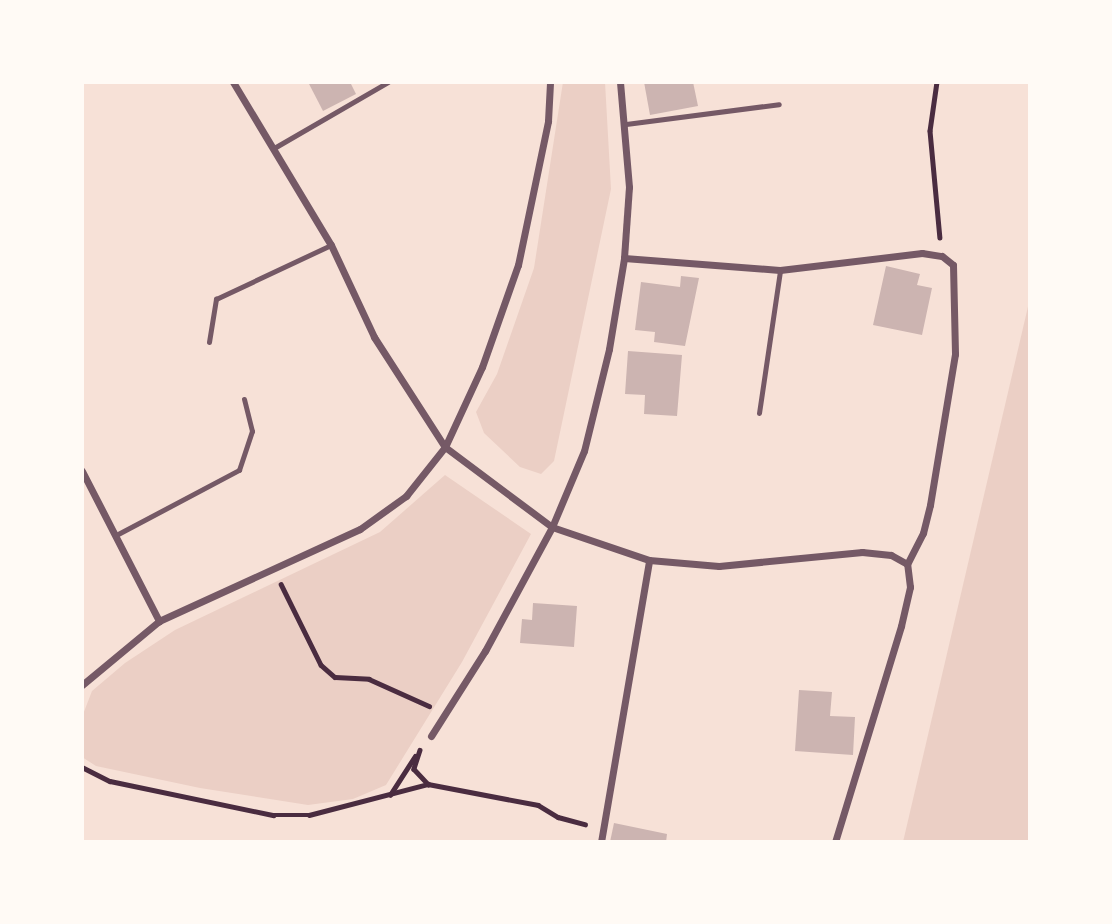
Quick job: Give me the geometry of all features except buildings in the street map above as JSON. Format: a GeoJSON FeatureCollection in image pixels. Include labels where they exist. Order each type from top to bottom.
{"type":"FeatureCollection","features":[{"type":"Feature","properties":{"kind":"street"},"geometry":{"type":"LineString","coordinates":[[233,82],[331,246],[374,337],[445,447],[552,527],[649,560],[719,566],[862,552],[891,555],[907,564]]}},
{"type":"Feature","properties":{"kind":"street"},"geometry":{"type":"LineString","coordinates":[[82,685],[159,621],[274,571],[369,523],[406,496],[445,447],[482,367],[518,265],[548,121],[550,82]]}},
{"type":"Feature","properties":{"kind":"street"},"geometry":{"type":"LineString","coordinates":[[431,736],[485,651],[552,527],[584,452],[609,349],[624,258],[629,187],[626,124],[620,82]]}},
{"type":"Feature","properties":{"kind":"street"},"geometry":{"type":"LineString","coordinates":[[624,258],[780,270],[922,253],[942,256],[953,265],[955,354],[930,505],[923,534],[907,564],[909,587],[901,626],[835,842]]}},
{"type":"Feature","properties":{"kind":"street"},"geometry":{"type":"LineString","coordinates":[[82,471],[117,534],[159,621]]}},
{"type":"Feature","properties":{"kind":"street"},"geometry":{"type":"LineString","coordinates":[[601,842],[649,560]]}},
{"type":"Feature","properties":{"kind":"lane"},"geometry":{"type":"LineString","coordinates":[[274,148],[388,82]]}},
{"type":"Feature","properties":{"kind":"lane"},"geometry":{"type":"LineString","coordinates":[[626,124],[779,104]]}},
{"type":"Feature","properties":{"kind":"lane"},"geometry":{"type":"LineString","coordinates":[[209,342],[216,299],[331,246]]}},
{"type":"Feature","properties":{"kind":"lane"},"geometry":{"type":"LineString","coordinates":[[759,414],[780,270]]}},
{"type":"Feature","properties":{"kind":"lane"},"geometry":{"type":"LineString","coordinates":[[117,534],[239,470],[252,431],[244,399]]}},
{"type":"Feature","properties":{"kind":"path"},"geometry":{"type":"LineString","coordinates":[[937,82],[930,131],[942,256]]}},
{"type":"Feature","properties":{"kind":"path"},"geometry":{"type":"LineString","coordinates":[[274,571],[321,665],[335,677],[369,678],[446,714]]}},
{"type":"Feature","properties":{"kind":"path"},"geometry":{"type":"LineString","coordinates":[[390,795],[415,755],[431,736]]}},
{"type":"Feature","properties":{"kind":"path"},"geometry":{"type":"LineString","coordinates":[[415,755],[414,769],[428,784]]}},
{"type":"Feature","properties":{"kind":"path"},"geometry":{"type":"LineString","coordinates":[[82,767],[110,781],[273,814],[309,815],[428,784],[538,806],[558,817],[603,828]]}},
{"type":"Feature","properties":{"kind":"shaded area"},"geometry":{"type":"Polygon","coordinates":[[[563,82],[605,82],[611,189],[554,461],[541,474],[520,467],[484,433],[476,412],[497,374],[534,268],[563,82]]]}},
{"type":"Feature","properties":{"kind":"shaded area"},"geometry":{"type":"Polygon","coordinates":[[[1030,298],[1030,842],[903,842],[1030,298]]]}},
{"type":"Feature","properties":{"kind":"shaded area"},"geometry":{"type":"Polygon","coordinates":[[[445,475],[531,534],[462,662],[386,785],[353,799],[308,805],[200,788],[96,766],[82,757],[82,717],[92,691],[125,663],[175,630],[380,532],[445,475]]]}}]}
